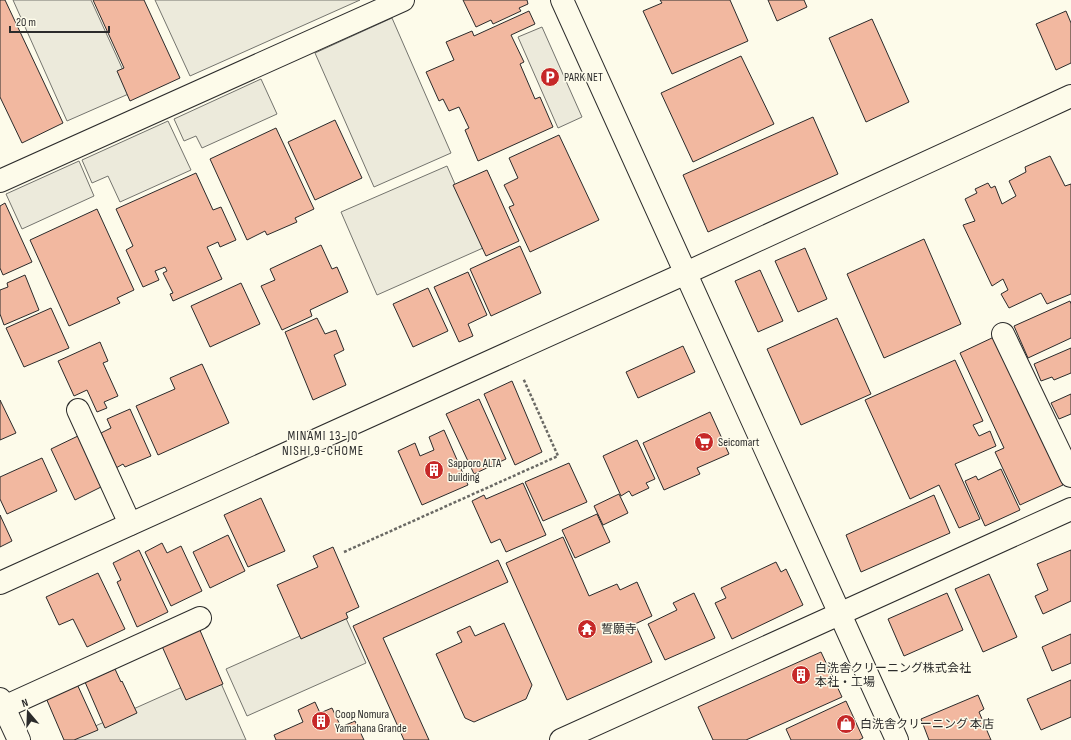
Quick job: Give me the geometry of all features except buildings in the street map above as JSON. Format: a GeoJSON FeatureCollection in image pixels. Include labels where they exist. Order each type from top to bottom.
{"type":"FeatureCollection","features":[{"type":"Feature","properties":{"kind":"street"},"geometry":{"type":"LineString","coordinates":[[0,181],[403,0]]}},
{"type":"Feature","properties":{"kind":"street"},"geometry":{"type":"LineString","coordinates":[[562,0],[897,740]]}},
{"type":"Feature","properties":{"kind":"street"},"geometry":{"type":"LineString","coordinates":[[0,583],[686,274],[1071,96]]}},
{"type":"Feature","properties":{"kind":"street"},"geometry":{"type":"LineString","coordinates":[[1003,334],[1071,476]]}},
{"type":"Feature","properties":{"kind":"street"},"geometry":{"type":"LineString","coordinates":[[78,410],[130,524]]}},
{"type":"Feature","properties":{"kind":"street"},"geometry":{"type":"LineString","coordinates":[[560,740],[1071,509]]}},
{"type":"Feature","properties":{"kind":"street"},"geometry":{"type":"LineString","coordinates":[[19,740],[2,703],[200,618]]}},
{"type":"Feature","properties":{"kind":"path"},"geometry":{"type":"LineString","coordinates":[[344,552],[558,456],[520,372]]}},
{"type":"Feature","properties":{"kind":"shaded area"},"geometry":{"type":"Polygon","coordinates":[[[13,0],[91,0],[133,92],[67,121],[13,0]]]}},
{"type":"Feature","properties":{"kind":"shaded area"},"geometry":{"type":"Polygon","coordinates":[[[155,0],[360,0],[190,76],[155,0]]]}},
{"type":"Feature","properties":{"kind":"shaded area"},"geometry":{"type":"Polygon","coordinates":[[[392,18],[451,153],[374,187],[315,53],[392,18]]]}},
{"type":"Feature","properties":{"kind":"shaded area","name":"PARK NET"},"geometry":{"type":"Polygon","coordinates":[[[542,27],[582,117],[558,128],[518,37],[542,27]]]}},
{"type":"Feature","properties":{"kind":"shaded area"},"geometry":{"type":"Polygon","coordinates":[[[261,79],[277,114],[202,148],[196,136],[184,141],[174,119],[261,79]]]}},
{"type":"Feature","properties":{"kind":"shaded area"},"geometry":{"type":"Polygon","coordinates":[[[168,121],[191,170],[120,202],[108,176],[92,183],[82,160],[168,121]]]}},
{"type":"Feature","properties":{"kind":"shaded area"},"geometry":{"type":"Polygon","coordinates":[[[79,161],[94,196],[22,229],[6,194],[79,161]]]}},
{"type":"Feature","properties":{"kind":"shaded area"},"geometry":{"type":"Polygon","coordinates":[[[447,166],[483,248],[377,295],[341,212],[447,166]]]}},
{"type":"Feature","properties":{"kind":"shaded area"},"geometry":{"type":"Polygon","coordinates":[[[345,616],[366,663],[247,716],[226,669],[345,616]]]}},
{"type":"Feature","properties":{"kind":"shaded area"},"geometry":{"type":"Polygon","coordinates":[[[216,672],[246,740],[64,740],[216,672]]]}},
{"type":"Feature","properties":{"kind":"place","name":"PARK NET"},"geometry":{"type":"Point","coordinates":[550,77]}},
{"type":"Feature","properties":{"kind":"place","name":"Seicomart"},"geometry":{"type":"Point","coordinates":[704,442]}},
{"type":"Feature","properties":{"kind":"place","name":"Sapporo ALTA building"},"geometry":{"type":"Point","coordinates":[434,470]}},
{"type":"Feature","properties":{"kind":"place","name":"誓願寺"},"geometry":{"type":"Point","coordinates":[587,629]}},
{"type":"Feature","properties":{"kind":"place","name":"白洗舎クリーニング株式会社 本社・工場"},"geometry":{"type":"Point","coordinates":[801,675]}},
{"type":"Feature","properties":{"kind":"place","name":"Coop Nomura Yamahana Grande"},"geometry":{"type":"Point","coordinates":[321,721]}},
{"type":"Feature","properties":{"kind":"place","name":"白洗舎クリーニング 本店"},"geometry":{"type":"Point","coordinates":[846,724]}},
{"type":"Feature","properties":{"kind":"district","name":"MINAMI 13-JO NISHI 9-CHOME"},"geometry":{"type":"Point","coordinates":[323,444]}}]}
